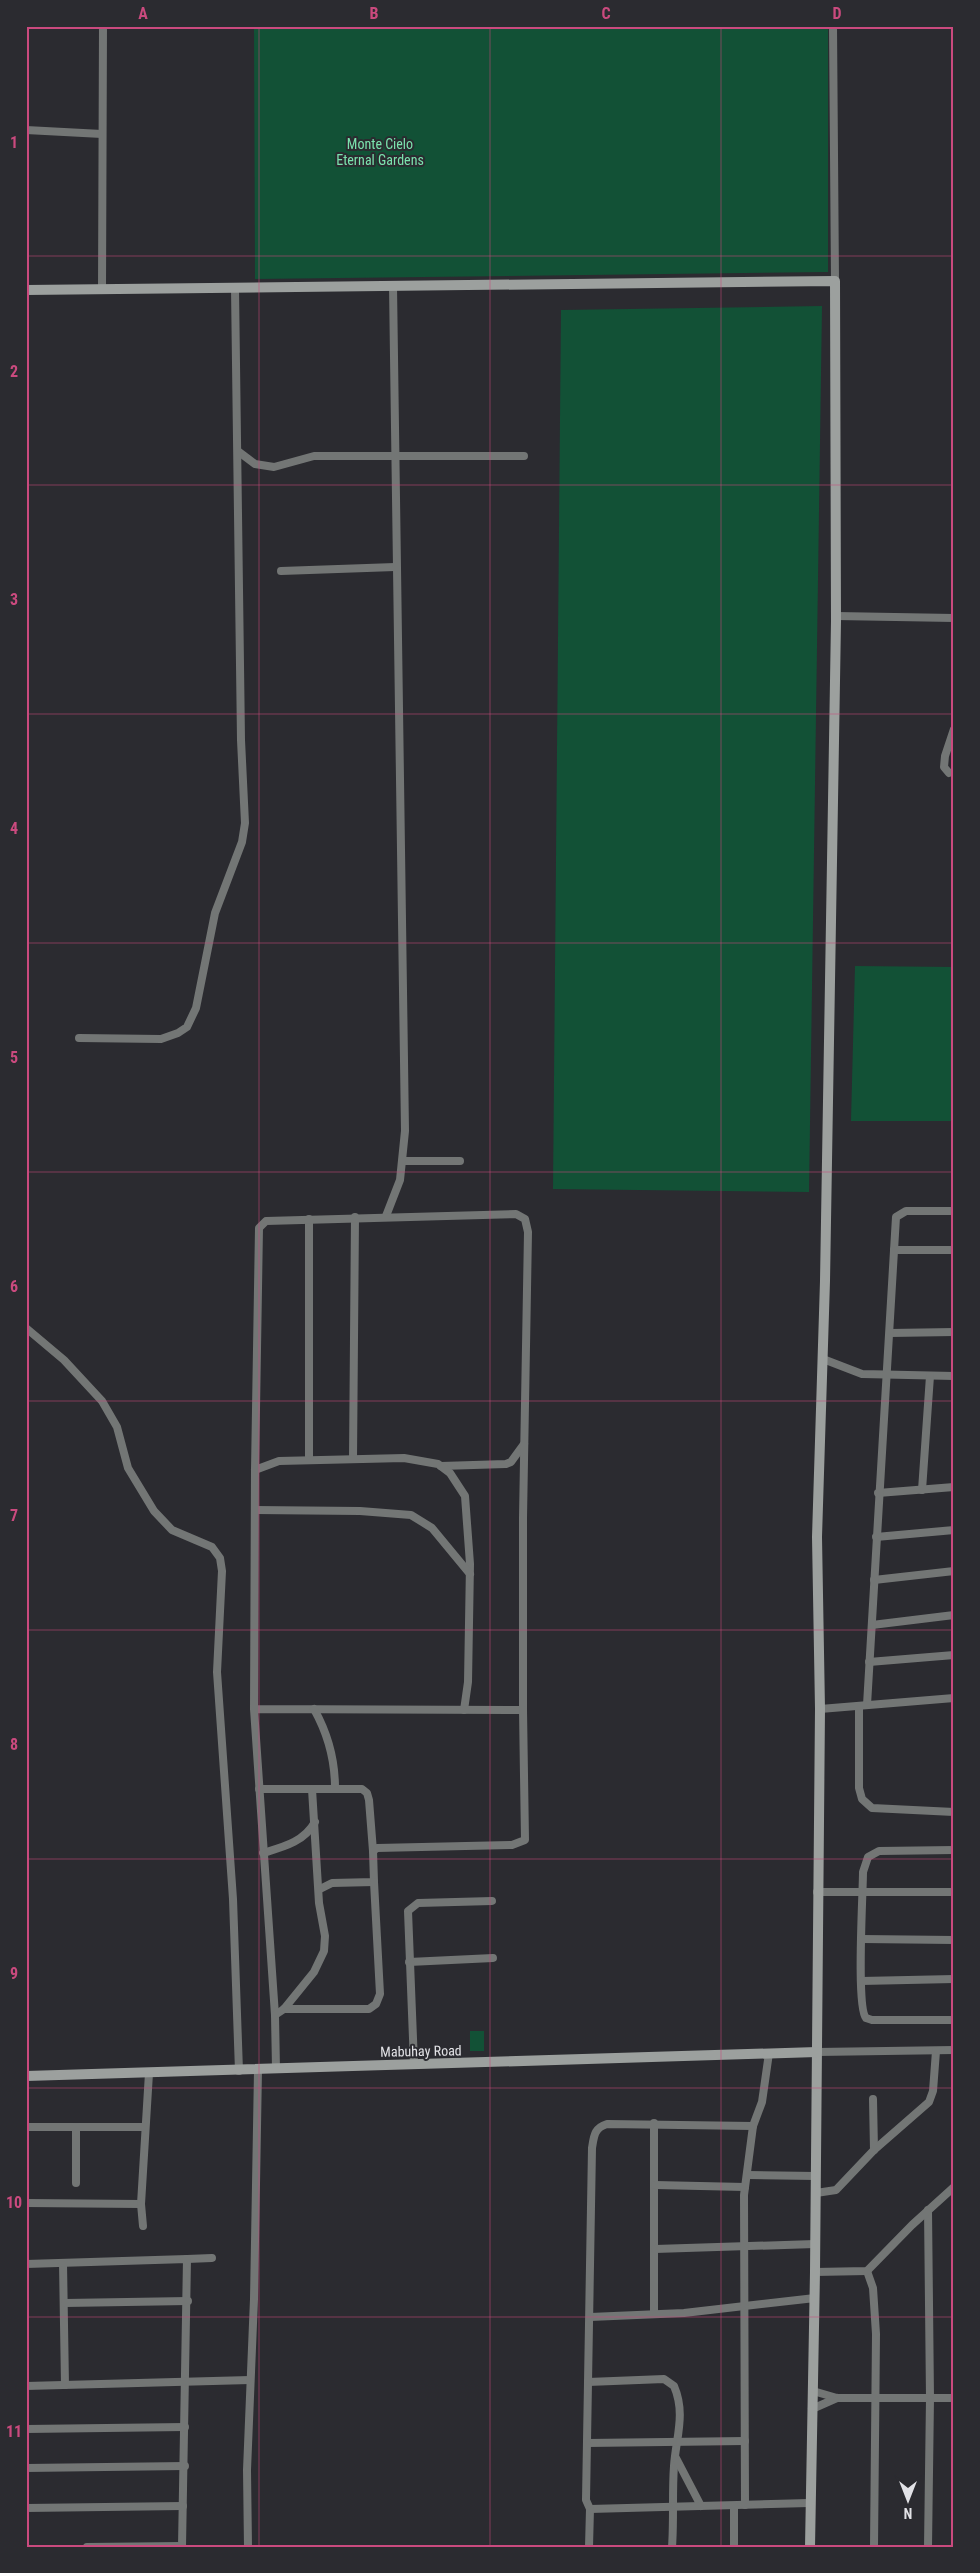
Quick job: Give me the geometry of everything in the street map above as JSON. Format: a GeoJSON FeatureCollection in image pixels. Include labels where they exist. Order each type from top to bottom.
{"type":"FeatureCollection","features":[{"type":"Feature","properties":{"kind":"street"},"geometry":{"type":"LineString","coordinates":[[102,26],[102,290]]}},
{"type":"Feature","properties":{"kind":"street"},"geometry":{"type":"LineString","coordinates":[[810,2547],[809,2503],[816,2244],[820,1709],[817,1537],[823,1359],[836,616],[833,26]]}},
{"type":"Feature","properties":{"kind":"street"},"geometry":{"type":"LineString","coordinates":[[26,130],[102,134]]}},
{"type":"Feature","properties":{"kind":"street"},"geometry":{"type":"LineString","coordinates":[[26,290],[835,281]]}},
{"type":"Feature","properties":{"kind":"street"},"geometry":{"type":"LineString","coordinates":[[386,1216],[394,1199],[404,1161],[395,567],[393,286]]}},
{"type":"Feature","properties":{"kind":"street"},"geometry":{"type":"LineString","coordinates":[[79,1038],[161,1039],[178,1033],[187,1027],[196,1008],[215,913],[242,842],[245,823],[241,740],[239,452],[235,288]]}},
{"type":"Feature","properties":{"kind":"street"},"geometry":{"type":"LineString","coordinates":[[239,452],[255,464],[274,467],[314,456],[524,456]]}},
{"type":"Feature","properties":{"kind":"street"},"geometry":{"type":"LineString","coordinates":[[281,571],[395,567]]}},
{"type":"Feature","properties":{"kind":"street"},"geometry":{"type":"LineString","coordinates":[[836,616],[954,618]]}},
{"type":"Feature","properties":{"kind":"street"},"geometry":{"type":"LineString","coordinates":[[949,773],[944,768],[943,761],[954,728]]}},
{"type":"Feature","properties":{"kind":"street"},"geometry":{"type":"LineString","coordinates":[[404,1161],[460,1161]]}},
{"type":"Feature","properties":{"kind":"street"},"geometry":{"type":"LineString","coordinates":[[954,1211],[906,1211],[899,1213],[896,1217],[890,1333],[878,1493],[870,1662],[863,1705],[859,1788],[862,1799],[872,1808],[954,1812]]}},
{"type":"Feature","properties":{"kind":"street"},"geometry":{"type":"LineString","coordinates":[[276,2069],[275,2015],[254,1709],[254,1470],[259,1228],[266,1221],[386,1216],[516,1214],[525,1219],[528,1232],[522,1710],[525,1840],[512,1844],[383,1847],[373,1851]]}},
{"type":"Feature","properties":{"kind":"street"},"geometry":{"type":"LineString","coordinates":[[353,1459],[355,1217]]}},
{"type":"Feature","properties":{"kind":"street"},"geometry":{"type":"LineString","coordinates":[[309,1219],[309,1459]]}},
{"type":"Feature","properties":{"kind":"street"},"geometry":{"type":"LineString","coordinates":[[894,1250],[954,1250]]}},
{"type":"Feature","properties":{"kind":"street"},"geometry":{"type":"LineString","coordinates":[[26,1328],[64,1360],[102,1401],[117,1428],[128,1468],[159,1518],[172,1530],[212,1547],[220,1558],[222,1571],[216,1672],[240,2028],[239,2071]]}},
{"type":"Feature","properties":{"kind":"street"},"geometry":{"type":"LineString","coordinates":[[890,1333],[954,1332]]}},
{"type":"Feature","properties":{"kind":"street"},"geometry":{"type":"LineString","coordinates":[[823,1359],[862,1374],[954,1376]]}},
{"type":"Feature","properties":{"kind":"street"},"geometry":{"type":"LineString","coordinates":[[922,1490],[930,1376]]}},
{"type":"Feature","properties":{"kind":"street"},"geometry":{"type":"LineString","coordinates":[[441,1466],[506,1464],[512,1462],[524,1443]]}},
{"type":"Feature","properties":{"kind":"street"},"geometry":{"type":"LineString","coordinates":[[254,1470],[279,1461],[309,1459],[426,1460],[441,1466],[450,1473],[464,1496],[470,1574],[468,1682],[464,1710]]}},
{"type":"Feature","properties":{"kind":"street"},"geometry":{"type":"LineString","coordinates":[[878,1493],[954,1487]]}},
{"type":"Feature","properties":{"kind":"street"},"geometry":{"type":"LineString","coordinates":[[254,1510],[360,1511],[411,1515],[432,1528],[470,1574]]}},
{"type":"Feature","properties":{"kind":"street"},"geometry":{"type":"LineString","coordinates":[[876,1537],[954,1530]]}},
{"type":"Feature","properties":{"kind":"street"},"geometry":{"type":"LineString","coordinates":[[874,1580],[954,1571]]}},
{"type":"Feature","properties":{"kind":"street"},"geometry":{"type":"LineString","coordinates":[[872,1625],[954,1615]]}},
{"type":"Feature","properties":{"kind":"street"},"geometry":{"type":"LineString","coordinates":[[870,1662],[954,1655]]}},
{"type":"Feature","properties":{"kind":"street"},"geometry":{"type":"LineString","coordinates":[[820,1709],[954,1698]]}},
{"type":"Feature","properties":{"kind":"street"},"geometry":{"type":"LineString","coordinates":[[254,1709],[522,1710]]}},
{"type":"Feature","properties":{"kind":"street"},"geometry":{"type":"LineString","coordinates":[[314,1709],[326,1731],[335,1775],[335,1788]]}},
{"type":"Feature","properties":{"kind":"street"},"geometry":{"type":"LineString","coordinates":[[275,2015],[284,2009],[314,1972],[324,1950],[325,1936],[320,1903],[312,1788]]}},
{"type":"Feature","properties":{"kind":"street"},"geometry":{"type":"LineString","coordinates":[[259,1789],[335,1788],[362,1789],[367,1793],[373,1851],[380,1994],[376,2004],[369,2009],[284,2009]]}},
{"type":"Feature","properties":{"kind":"street"},"geometry":{"type":"LineString","coordinates":[[264,1853],[294,1843],[311,1829],[314,1822]]}},
{"type":"Feature","properties":{"kind":"street"},"geometry":{"type":"LineString","coordinates":[[954,1850],[872,1853],[865,1864],[861,1980],[861,2006],[866,2018],[954,2020]]}},
{"type":"Feature","properties":{"kind":"street"},"geometry":{"type":"LineString","coordinates":[[320,1889],[332,1884],[374,1882]]}},
{"type":"Feature","properties":{"kind":"street"},"geometry":{"type":"LineString","coordinates":[[818,1892],[954,1892]]}},
{"type":"Feature","properties":{"kind":"street"},"geometry":{"type":"LineString","coordinates":[[414,2064],[408,1962],[408,1911],[418,1903],[492,1901]]}},
{"type":"Feature","properties":{"kind":"street"},"geometry":{"type":"LineString","coordinates":[[862,1939],[954,1940]]}},
{"type":"Feature","properties":{"kind":"street"},"geometry":{"type":"LineString","coordinates":[[408,1962],[493,1958]]}},
{"type":"Feature","properties":{"kind":"street"},"geometry":{"type":"LineString","coordinates":[[861,1980],[954,1979]]}},
{"type":"Feature","properties":{"kind":"street"},"geometry":{"type":"LineString","coordinates":[[817,2052],[954,2050]]}},
{"type":"Feature","properties":{"kind":"street"},"geometry":{"type":"LineString","coordinates":[[816,2193],[836,2190],[874,2150],[930,2102],[933,2091],[936,2051]]}},
{"type":"Feature","properties":{"kind":"street"},"geometry":{"type":"LineString","coordinates":[[745,2505],[745,2187],[753,2126],[762,2102],[768,2052]]}},
{"type":"Feature","properties":{"kind":"street","name":"Mabuhay Road"},"geometry":{"type":"LineString","coordinates":[[26,2076],[817,2052]]}},
{"type":"Feature","properties":{"kind":"street"},"geometry":{"type":"LineString","coordinates":[[248,2547],[250,2380],[258,2070]]}},
{"type":"Feature","properties":{"kind":"street"},"geometry":{"type":"LineString","coordinates":[[143,2226],[141,2204],[149,2073]]}},
{"type":"Feature","properties":{"kind":"street"},"geometry":{"type":"LineString","coordinates":[[874,2099],[874,2150]]}},
{"type":"Feature","properties":{"kind":"street"},"geometry":{"type":"LineString","coordinates":[[589,2547],[590,2509],[586,2500],[592,2148],[595,2132],[600,2126],[607,2124],[753,2126]]}},
{"type":"Feature","properties":{"kind":"street"},"geometry":{"type":"LineString","coordinates":[[654,2124],[654,2314]]}},
{"type":"Feature","properties":{"kind":"street"},"geometry":{"type":"LineString","coordinates":[[26,2127],[146,2127]]}},
{"type":"Feature","properties":{"kind":"street"},"geometry":{"type":"LineString","coordinates":[[76,2127],[76,2183]]}},
{"type":"Feature","properties":{"kind":"street"},"geometry":{"type":"LineString","coordinates":[[748,2175],[816,2176]]}},
{"type":"Feature","properties":{"kind":"street"},"geometry":{"type":"LineString","coordinates":[[655,2184],[745,2187]]}},
{"type":"Feature","properties":{"kind":"street"},"geometry":{"type":"LineString","coordinates":[[815,2272],[866,2271],[954,2187]]}},
{"type":"Feature","properties":{"kind":"street"},"geometry":{"type":"LineString","coordinates":[[26,2203],[141,2204]]}},
{"type":"Feature","properties":{"kind":"street"},"geometry":{"type":"LineString","coordinates":[[928,2210],[930,2398],[928,2547]]}},
{"type":"Feature","properties":{"kind":"street"},"geometry":{"type":"LineString","coordinates":[[655,2249],[744,2248],[816,2244]]}},
{"type":"Feature","properties":{"kind":"street"},"geometry":{"type":"LineString","coordinates":[[26,2264],[212,2258]]}},
{"type":"Feature","properties":{"kind":"street"},"geometry":{"type":"LineString","coordinates":[[87,2547],[182,2546],[188,2301],[187,2259]]}},
{"type":"Feature","properties":{"kind":"street"},"geometry":{"type":"LineString","coordinates":[[63,2263],[65,2386]]}},
{"type":"Feature","properties":{"kind":"street"},"geometry":{"type":"LineString","coordinates":[[866,2271],[874,2298],[876,2398],[874,2547]]}},
{"type":"Feature","properties":{"kind":"street"},"geometry":{"type":"LineString","coordinates":[[590,2317],[654,2314],[815,2298]]}},
{"type":"Feature","properties":{"kind":"street"},"geometry":{"type":"LineString","coordinates":[[65,2303],[188,2301]]}},
{"type":"Feature","properties":{"kind":"street"},"geometry":{"type":"LineString","coordinates":[[588,2382],[664,2379],[674,2386],[679,2404],[679,2442],[676,2458],[672,2547]]}},
{"type":"Feature","properties":{"kind":"street"},"geometry":{"type":"LineString","coordinates":[[26,2386],[250,2380]]}},
{"type":"Feature","properties":{"kind":"street"},"geometry":{"type":"LineString","coordinates":[[813,2391],[837,2398],[954,2398]]}},
{"type":"Feature","properties":{"kind":"street"},"geometry":{"type":"LineString","coordinates":[[812,2409],[837,2398]]}},
{"type":"Feature","properties":{"kind":"street"},"geometry":{"type":"LineString","coordinates":[[26,2429],[185,2426]]}},
{"type":"Feature","properties":{"kind":"street"},"geometry":{"type":"LineString","coordinates":[[587,2443],[745,2441]]}},
{"type":"Feature","properties":{"kind":"street"},"geometry":{"type":"LineString","coordinates":[[676,2458],[701,2506]]}},
{"type":"Feature","properties":{"kind":"street"},"geometry":{"type":"LineString","coordinates":[[26,2468],[185,2466]]}},
{"type":"Feature","properties":{"kind":"street"},"geometry":{"type":"LineString","coordinates":[[590,2509],[809,2503]]}},
{"type":"Feature","properties":{"kind":"street"},"geometry":{"type":"LineString","coordinates":[[26,2508],[183,2506]]}},
{"type":"Feature","properties":{"kind":"street"},"geometry":{"type":"LineString","coordinates":[[734,2506],[734,2547]]}},
{"type":"Feature","properties":{"kind":"green space","name":"Monte Cielo Eternal Gardens"},"geometry":{"type":"Polygon","coordinates":[[[254,26],[828,26],[828,272],[255,279],[254,26]]]}},
{"type":"Feature","properties":{"kind":"green space"},"geometry":{"type":"Polygon","coordinates":[[[822,306],[809,1192],[553,1189],[561,310],[822,306]]]}},
{"type":"Feature","properties":{"kind":"green space"},"geometry":{"type":"Polygon","coordinates":[[[855,966],[954,967],[954,1121],[851,1121],[855,966]]]}},
{"type":"Feature","properties":{"kind":"green space"},"geometry":{"type":"Polygon","coordinates":[[[470,2031],[484,2031],[484,2051],[470,2051],[470,2031]]]}}]}
